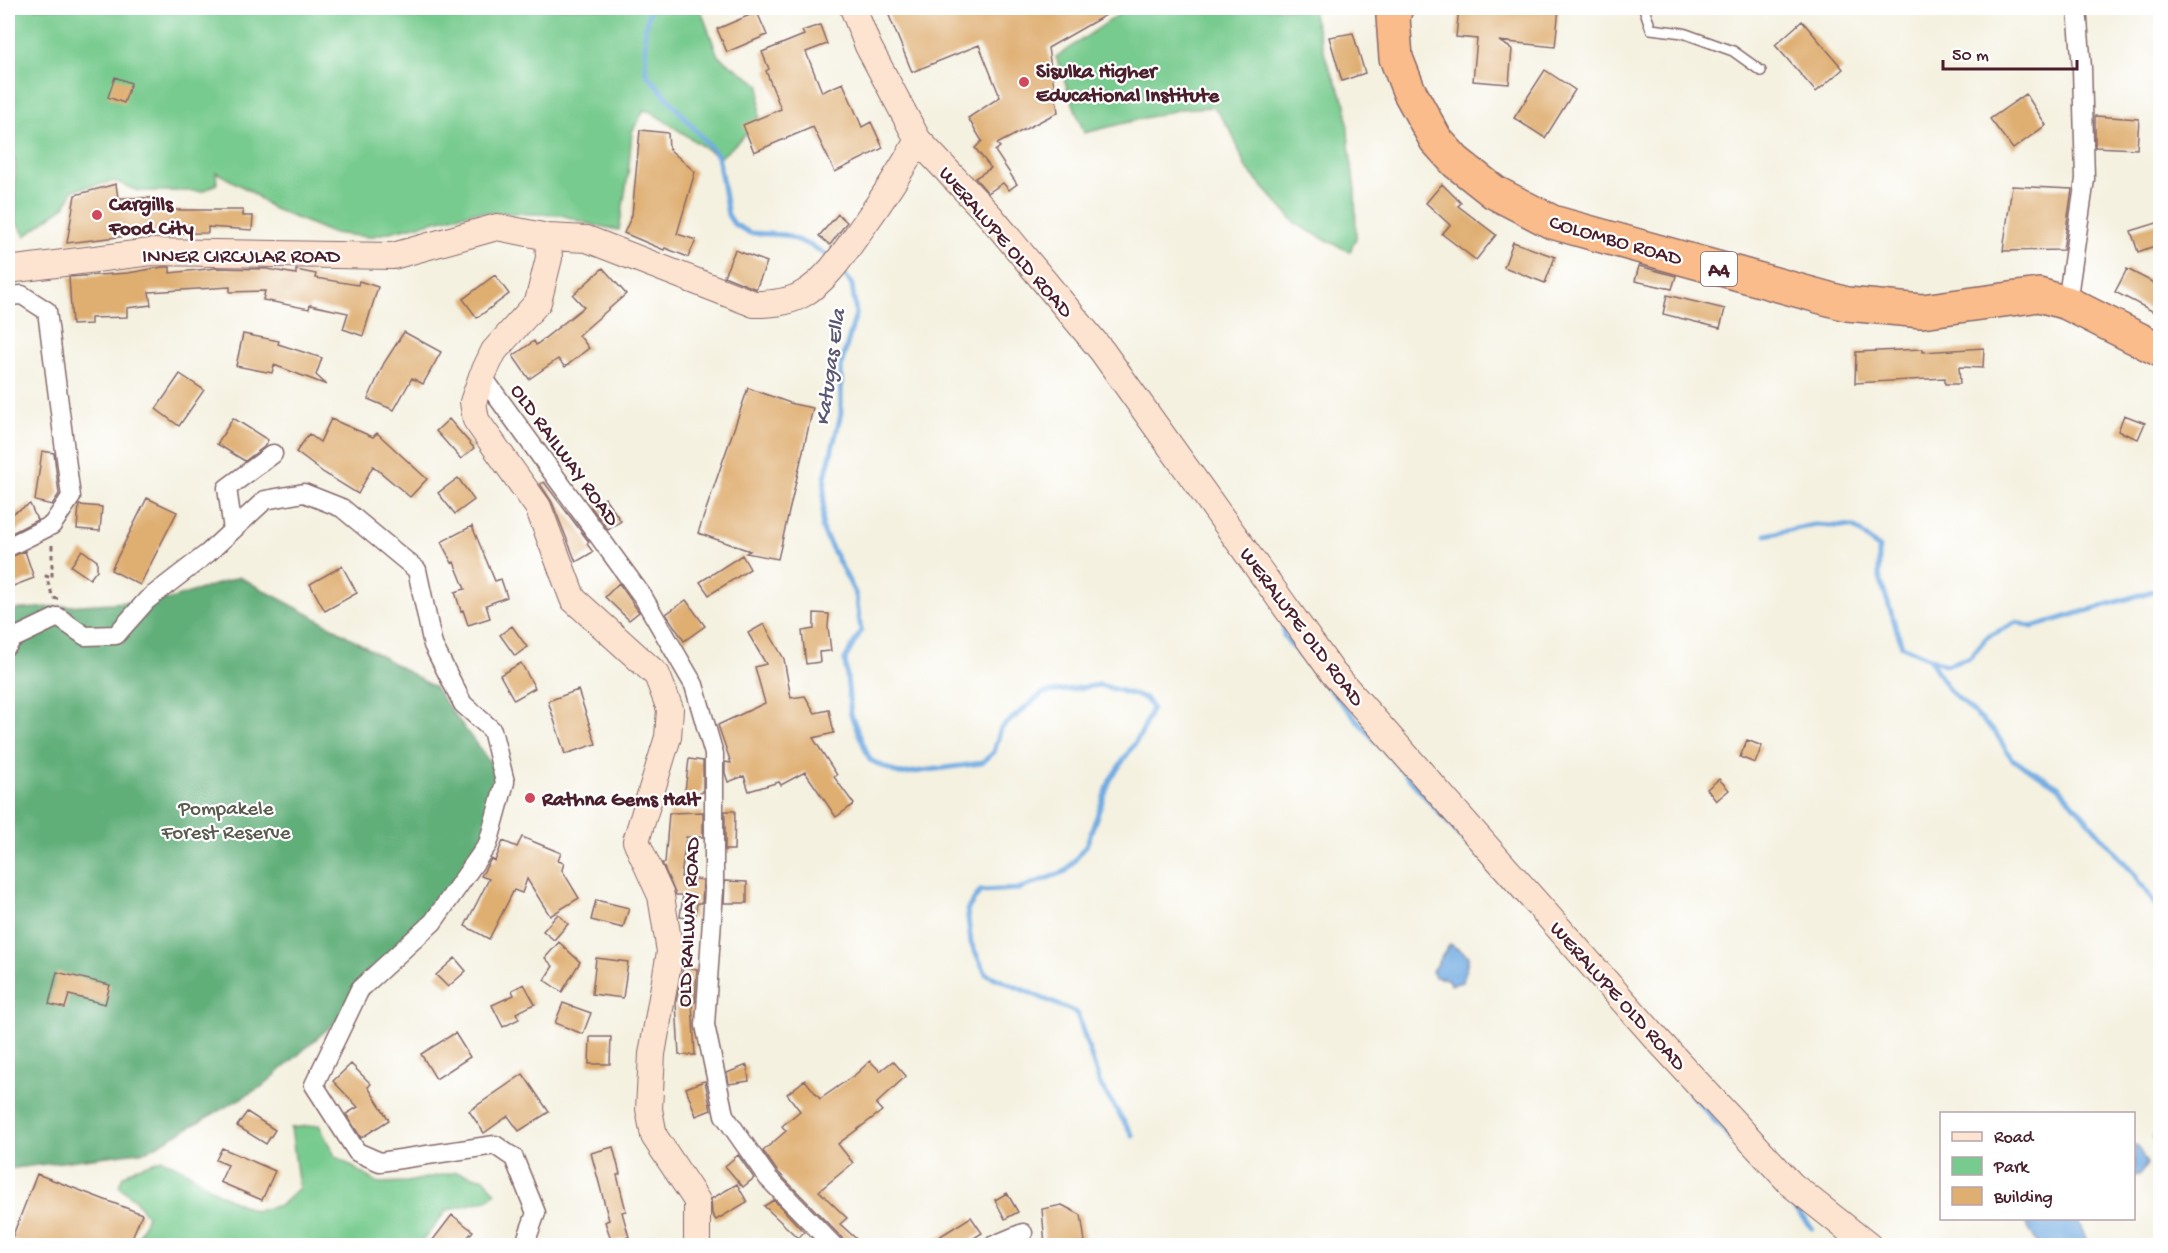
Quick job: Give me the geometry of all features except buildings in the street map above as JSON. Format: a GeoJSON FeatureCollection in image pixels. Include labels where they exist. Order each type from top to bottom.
{"type":"FeatureCollection","features":[{"type":"Feature","properties":{"kind":"highway","name":"COLOMBO ROAD"},"geometry":{"type":"LineString","coordinates":[[1396,8],[1394,17],[1396,58],[1409,91],[1436,140],[1456,162],[1494,192],[1552,222],[1847,304],[1922,311],[2039,295],[2067,303],[2160,350]]}},
{"type":"Feature","properties":{"kind":"street","name":"WERALUPE OLD ROAD"},"geometry":{"type":"LineString","coordinates":[[853,8],[868,46],[918,140],[991,217],[1102,351],[1333,673],[1648,1029],[1792,1185],[1869,1245]]}},
{"type":"Feature","properties":{"kind":"street"},"geometry":{"type":"LineString","coordinates":[[2067,303],[2085,179],[2082,68],[2077,8]]}},
{"type":"Feature","properties":{"kind":"street","name":"INNER CIRCULAR ROAD"},"geometry":{"type":"LineString","coordinates":[[8,270],[151,252],[393,256],[497,227],[548,237],[587,239],[754,304],[774,304],[802,295],[825,276],[897,178],[918,140]]}},
{"type":"Feature","properties":{"kind":"street"},"geometry":{"type":"LineString","coordinates":[[548,237],[549,258],[538,302],[494,351],[482,376],[474,402],[476,420],[537,507],[573,599],[657,675],[670,709],[668,737],[636,841],[661,896],[670,952],[652,1053],[649,1109],[654,1136],[697,1202],[697,1245]]}},
{"type":"Feature","properties":{"kind":"street"},"geometry":{"type":"LineString","coordinates":[[8,296],[22,295],[47,311],[71,497],[52,525],[8,547]]}},
{"type":"Feature","properties":{"kind":"street","name":"OLD RAILWAY ROAD"},"geometry":{"type":"LineString","coordinates":[[482,376],[643,597],[694,686],[714,754],[714,890],[705,1025],[724,1115],[768,1178],[834,1245]]}},
{"type":"Feature","properties":{"kind":"street"},"geometry":{"type":"LineString","coordinates":[[233,530],[227,488],[273,454]]}},
{"type":"Feature","properties":{"kind":"street"},"geometry":{"type":"LineString","coordinates":[[8,645],[12,639],[58,617],[85,636],[116,635],[147,600],[208,553],[266,500],[304,493],[342,508],[417,570],[433,645],[463,704],[492,730],[505,782],[488,844],[433,922],[360,989],[314,1085],[357,1152],[380,1162],[495,1145],[514,1158],[536,1213],[524,1245]]}},
{"type":"Feature","properties":{"kind":"street"},"geometry":{"type":"LineString","coordinates":[[992,1245],[1023,1233]]}},
{"type":"Feature","properties":{"kind":"lane"},"geometry":{"type":"LineString","coordinates":[[1644,8],[1651,29],[1683,33],[1733,51],[1761,71]]}},
{"type":"Feature","properties":{"kind":"path"},"geometry":{"type":"LineString","coordinates":[[52,525],[52,578],[46,576],[53,598],[60,600],[58,617]]}},
{"type":"Feature","properties":{"kind":"green space"},"geometry":{"type":"Polygon","coordinates":[[[8,8],[134,8],[227,12],[246,8],[700,8],[718,56],[760,85],[759,122],[720,158],[651,112],[644,110],[632,132],[619,230],[589,224],[562,215],[473,212],[369,237],[332,233],[272,208],[250,191],[216,172],[217,184],[203,191],[138,191],[115,181],[73,190],[66,205],[25,236],[15,220],[15,160],[8,157],[8,8]]]}},
{"type":"Feature","properties":{"kind":"green space"},"geometry":{"type":"Polygon","coordinates":[[[1120,8],[1314,8],[1313,15],[1328,65],[1346,104],[1355,190],[1356,238],[1350,252],[1297,225],[1246,168],[1231,131],[1214,107],[1181,109],[1084,133],[1056,57],[1121,13],[1120,8]]]}},
{"type":"Feature","properties":{"kind":"green space","name":"Pompakele Forest Reserve"},"geometry":{"type":"Polygon","coordinates":[[[239,577],[325,623],[434,687],[506,784],[467,868],[368,993],[263,1086],[147,1151],[8,1169],[8,610],[170,599],[239,577]]]}},
{"type":"Feature","properties":{"kind":"green space"},"geometry":{"type":"Polygon","coordinates":[[[319,1125],[335,1156],[378,1183],[407,1182],[456,1172],[485,1179],[496,1193],[487,1200],[447,1210],[419,1245],[135,1245],[147,1216],[135,1200],[119,1186],[123,1176],[136,1168],[162,1159],[186,1171],[221,1195],[255,1211],[281,1205],[299,1188],[291,1128],[319,1125]]]}},
{"type":"Feature","properties":{"kind":"water"},"geometry":{"type":"Polygon","coordinates":[[[1450,944],[1469,956],[1463,982],[1451,985],[1447,979],[1435,977],[1432,971],[1450,944]]]}},
{"type":"Feature","properties":{"kind":"water"},"geometry":{"type":"Polygon","coordinates":[[[2160,1121],[2160,1158],[2154,1137],[2160,1121]]]}},
{"type":"Feature","properties":{"kind":"water"},"geometry":{"type":"Polygon","coordinates":[[[2135,1146],[2147,1164],[2139,1176],[2135,1177],[2135,1146]]]}},
{"type":"Feature","properties":{"kind":"water"},"geometry":{"type":"Polygon","coordinates":[[[2025,1220],[2077,1220],[2089,1245],[2038,1245],[2025,1220]]]}},
{"type":"Feature","properties":{"kind":"waterway","name":"Katugas Ella"},"geometry":{"type":"LineString","coordinates":[[650,8],[645,29],[646,73],[718,156],[728,215],[734,224],[750,233],[785,235],[812,246],[831,258]]}},
{"type":"Feature","properties":{"kind":"waterway"},"geometry":{"type":"LineString","coordinates":[[841,269],[852,285],[856,314],[841,365],[841,414],[825,477],[822,529],[856,595],[861,631],[845,659],[851,715],[870,760],[899,774],[982,763],[994,752],[1001,728],[1043,693],[1100,685],[1145,698],[1152,708],[1141,734],[1110,780],[1086,846],[1066,871],[1019,889],[980,891],[967,910],[971,943],[986,974],[1077,1013],[1100,1084],[1133,1136]]}},
{"type":"Feature","properties":{"kind":"waterway"},"geometry":{"type":"LineString","coordinates":[[1766,535],[1814,525],[1854,527],[1879,548],[1879,575],[1902,646],[1946,665],[1970,657],[1987,637],[2017,622],[2032,627],[2153,591],[2160,592]]}},
{"type":"Feature","properties":{"kind":"waterway"},"geometry":{"type":"LineString","coordinates":[[1283,620],[1284,636],[1464,840]]}},
{"type":"Feature","properties":{"kind":"waterway"},"geometry":{"type":"LineString","coordinates":[[1931,661],[1948,689],[1995,732],[2012,759],[2058,786],[2133,873],[2160,911]]}},
{"type":"Feature","properties":{"kind":"waterway"},"geometry":{"type":"LineString","coordinates":[[1688,1091],[1812,1228]]}},
{"type":"Feature","properties":{"kind":"place","name":"Sisulka Higher Educational Institute"},"geometry":{"type":"Point","coordinates":[1024,82]}},
{"type":"Feature","properties":{"kind":"place","name":"Cargills Food City"},"geometry":{"type":"Point","coordinates":[97,215]}},
{"type":"Feature","properties":{"kind":"place","name":"Rathna Gems Halt"},"geometry":{"type":"Point","coordinates":[530,798]}}]}
